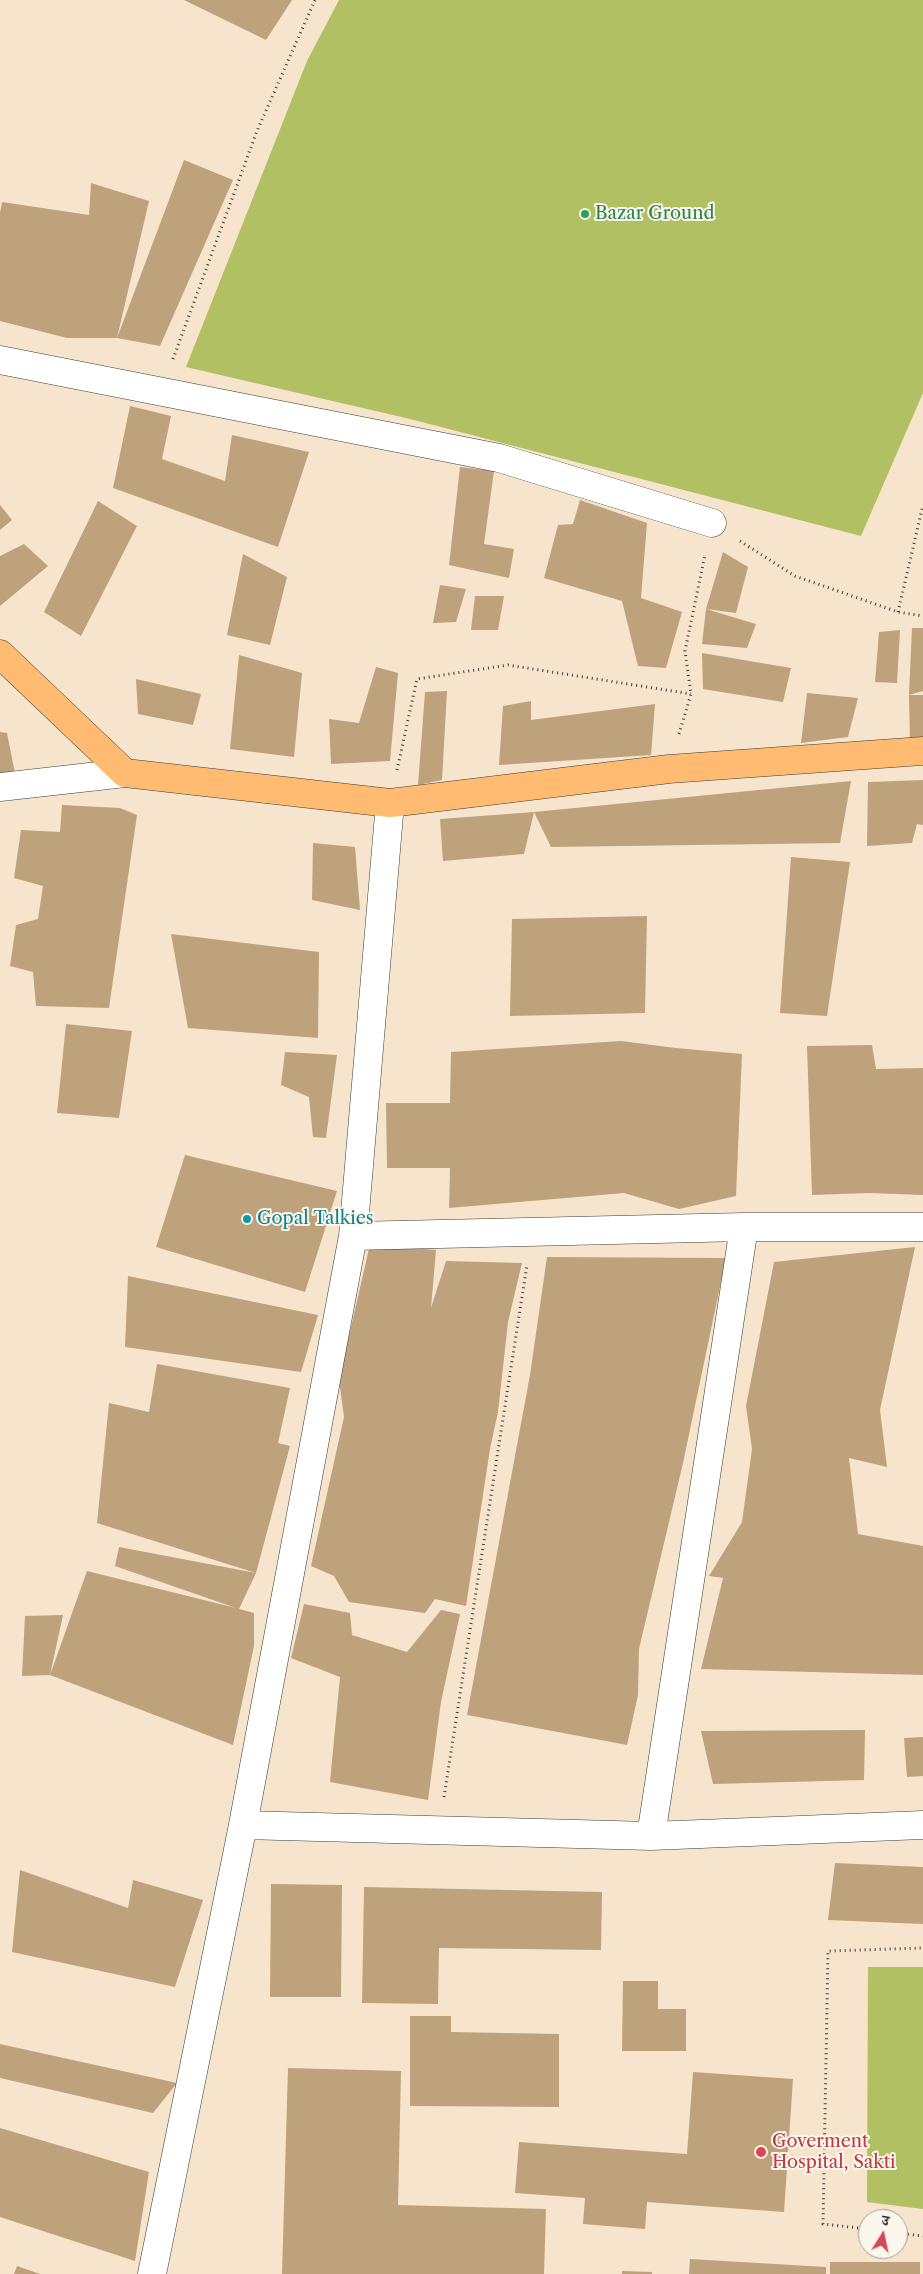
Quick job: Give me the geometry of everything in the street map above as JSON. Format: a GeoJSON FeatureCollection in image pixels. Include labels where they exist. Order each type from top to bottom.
{"type":"FeatureCollection","features":[{"type":"Feature","properties":{"kind":"main road"},"geometry":{"type":"LineString","coordinates":[[0,654],[125,773],[390,803],[669,769],[923,751]]}},
{"type":"Feature","properties":{"kind":"street"},"geometry":{"type":"LineString","coordinates":[[0,360],[499,458],[712,523]]}},
{"type":"Feature","properties":{"kind":"street"},"geometry":{"type":"LineString","coordinates":[[0,787],[125,773]]}},
{"type":"Feature","properties":{"kind":"street"},"geometry":{"type":"LineString","coordinates":[[152,2274],[243,1825],[353,1236],[390,803]]}},
{"type":"Feature","properties":{"kind":"street"},"geometry":{"type":"LineString","coordinates":[[353,1236],[744,1227],[923,1227]]}},
{"type":"Feature","properties":{"kind":"street"},"geometry":{"type":"LineString","coordinates":[[651,1836],[744,1227]]}},
{"type":"Feature","properties":{"kind":"street"},"geometry":{"type":"LineString","coordinates":[[243,1825],[651,1836],[923,1825]]}},
{"type":"Feature","properties":{"kind":"path"},"geometry":{"type":"LineString","coordinates":[[160,392],[200,291],[257,131],[315,0]]}},
{"type":"Feature","properties":{"kind":"path"},"geometry":{"type":"LineString","coordinates":[[898,612],[923,505]]}},
{"type":"Feature","properties":{"kind":"path"},"geometry":{"type":"LineString","coordinates":[[669,769],[691,694],[685,651],[712,523],[795,576],[898,612],[923,616]]}},
{"type":"Feature","properties":{"kind":"path"},"geometry":{"type":"LineString","coordinates":[[390,803],[417,679],[508,665],[691,694]]}},
{"type":"Feature","properties":{"kind":"path"},"geometry":{"type":"LineString","coordinates":[[438,1830],[532,1232]]}},
{"type":"Feature","properties":{"kind":"path"},"geometry":{"type":"LineString","coordinates":[[858,2229],[823,2224],[828,1951],[923,1948]]}},
{"type":"Feature","properties":{"kind":"path"},"geometry":{"type":"LineString","coordinates":[[908,2234],[923,2236]]}},
{"type":"Feature","properties":{"kind":"green space","name":"Bazar Ground"},"geometry":{"type":"Polygon","coordinates":[[[339,0],[923,0],[923,393],[861,536],[410,419],[186,367],[307,61],[339,0]]]}},
{"type":"Feature","properties":{"kind":"green space"},"geometry":{"type":"Polygon","coordinates":[[[868,1967],[923,1967],[923,2209],[867,2202],[868,1967]]]}},
{"type":"Feature","properties":{"kind":"building"},"geometry":{"type":"Polygon","coordinates":[[[184,0],[292,0],[266,40],[184,0]]]}},
{"type":"Feature","properties":{"kind":"building"},"geometry":{"type":"Polygon","coordinates":[[[184,160],[233,180],[160,346],[117,338],[184,160]]]}},
{"type":"Feature","properties":{"kind":"building"},"geometry":{"type":"Polygon","coordinates":[[[91,183],[149,201],[117,338],[67,338],[0,321],[0,213],[2,202],[89,215],[91,183]]]}},
{"type":"Feature","properties":{"kind":"building"},"geometry":{"type":"Polygon","coordinates":[[[130,406],[171,416],[162,459],[225,481],[232,435],[309,452],[278,547],[113,488],[130,406]]]}},
{"type":"Feature","properties":{"kind":"building"},"geometry":{"type":"Polygon","coordinates":[[[460,467],[494,471],[484,544],[514,549],[509,578],[449,565],[460,467]]]}},
{"type":"Feature","properties":{"kind":"building"},"geometry":{"type":"Polygon","coordinates":[[[580,500],[647,523],[641,598],[682,612],[666,668],[638,666],[622,601],[544,578],[558,525],[573,524],[580,500]]]}},
{"type":"Feature","properties":{"kind":"building"},"geometry":{"type":"Polygon","coordinates":[[[98,501],[137,526],[81,636],[44,612],[98,501]]]}},
{"type":"Feature","properties":{"kind":"building"},"geometry":{"type":"Polygon","coordinates":[[[0,505],[12,520],[0,530],[0,505]]]}},
{"type":"Feature","properties":{"kind":"building"},"geometry":{"type":"Polygon","coordinates":[[[24,544],[48,566],[0,606],[0,556],[24,544]]]}},
{"type":"Feature","properties":{"kind":"building"},"geometry":{"type":"Polygon","coordinates":[[[723,552],[748,567],[736,613],[706,609],[723,552]]]}},
{"type":"Feature","properties":{"kind":"building"},"geometry":{"type":"Polygon","coordinates":[[[243,554],[287,577],[270,645],[227,635],[243,554]]]}},
{"type":"Feature","properties":{"kind":"building"},"geometry":{"type":"Polygon","coordinates":[[[440,585],[466,589],[456,622],[433,623],[440,585]]]}},
{"type":"Feature","properties":{"kind":"building"},"geometry":{"type":"Polygon","coordinates":[[[475,596],[504,596],[498,630],[471,630],[475,596]]]}},
{"type":"Feature","properties":{"kind":"building"},"geometry":{"type":"Polygon","coordinates":[[[706,609],[756,624],[747,648],[702,644],[706,609]]]}},
{"type":"Feature","properties":{"kind":"building"},"geometry":{"type":"Polygon","coordinates":[[[912,628],[923,628],[923,691],[909,695],[912,628]]]}},
{"type":"Feature","properties":{"kind":"building"},"geometry":{"type":"Polygon","coordinates":[[[900,630],[897,683],[875,682],[879,632],[900,630]]]}},
{"type":"Feature","properties":{"kind":"building"},"geometry":{"type":"Polygon","coordinates":[[[702,653],[791,668],[783,702],[703,689],[702,653]]]}},
{"type":"Feature","properties":{"kind":"building"},"geometry":{"type":"Polygon","coordinates":[[[239,655],[302,673],[294,757],[230,749],[239,655]]]}},
{"type":"Feature","properties":{"kind":"building"},"geometry":{"type":"Polygon","coordinates":[[[376,667],[398,673],[390,761],[331,764],[329,719],[359,723],[376,667]]]}},
{"type":"Feature","properties":{"kind":"building"},"geometry":{"type":"Polygon","coordinates":[[[136,679],[201,694],[193,725],[138,714],[136,679]]]}},
{"type":"Feature","properties":{"kind":"building"},"geometry":{"type":"Polygon","coordinates":[[[447,691],[442,780],[418,785],[425,692],[447,691]]]}},
{"type":"Feature","properties":{"kind":"building"},"geometry":{"type":"Polygon","coordinates":[[[807,693],[858,698],[848,737],[801,743],[807,693]]]}},
{"type":"Feature","properties":{"kind":"building"},"geometry":{"type":"Polygon","coordinates":[[[909,695],[923,695],[923,743],[910,744],[909,695]]]}},
{"type":"Feature","properties":{"kind":"building"},"geometry":{"type":"Polygon","coordinates":[[[531,701],[531,720],[655,704],[651,755],[499,765],[503,706],[531,701]]]}},
{"type":"Feature","properties":{"kind":"building"},"geometry":{"type":"Polygon","coordinates":[[[0,732],[7,733],[15,773],[0,775],[0,732]]]}},
{"type":"Feature","properties":{"kind":"building"},"geometry":{"type":"Polygon","coordinates":[[[923,780],[923,825],[917,824],[912,843],[867,846],[868,782],[923,780]]]}},
{"type":"Feature","properties":{"kind":"building"},"geometry":{"type":"Polygon","coordinates":[[[851,781],[840,843],[551,847],[534,812],[851,781]]]}},
{"type":"Feature","properties":{"kind":"building"},"geometry":{"type":"Polygon","coordinates":[[[62,805],[120,808],[137,815],[109,1008],[36,1006],[33,972],[10,966],[16,925],[38,919],[43,886],[14,878],[21,830],[60,832],[62,805]]]}},
{"type":"Feature","properties":{"kind":"building"},"geometry":{"type":"Polygon","coordinates":[[[534,812],[524,854],[443,861],[440,819],[534,812]]]}},
{"type":"Feature","properties":{"kind":"building"},"geometry":{"type":"Polygon","coordinates":[[[313,843],[355,847],[360,910],[312,900],[313,843]]]}},
{"type":"Feature","properties":{"kind":"building"},"geometry":{"type":"Polygon","coordinates":[[[791,857],[850,862],[827,1016],[780,1013],[791,857]]]}},
{"type":"Feature","properties":{"kind":"building"},"geometry":{"type":"Polygon","coordinates":[[[647,916],[645,1013],[510,1016],[512,919],[647,916]]]}},
{"type":"Feature","properties":{"kind":"building"},"geometry":{"type":"Polygon","coordinates":[[[171,934],[319,952],[318,1038],[188,1028],[171,934]]]}},
{"type":"Feature","properties":{"kind":"building"},"geometry":{"type":"Polygon","coordinates":[[[66,1024],[132,1031],[119,1118],[57,1113],[66,1024]]]}},
{"type":"Feature","properties":{"kind":"building"},"geometry":{"type":"Polygon","coordinates":[[[621,1041],[742,1054],[736,1196],[679,1209],[624,1193],[449,1208],[450,1168],[387,1168],[386,1103],[450,1103],[451,1052],[621,1041]]]}},
{"type":"Feature","properties":{"kind":"building"},"geometry":{"type":"Polygon","coordinates":[[[872,1045],[876,1069],[923,1068],[923,1195],[869,1193],[812,1195],[807,1046],[872,1045]]]}},
{"type":"Feature","properties":{"kind":"building"},"geometry":{"type":"Polygon","coordinates":[[[285,1052],[337,1055],[326,1138],[313,1137],[309,1097],[281,1085],[285,1052]]]}},
{"type":"Feature","properties":{"kind":"building","name":"Gopal Talkies"},"geometry":{"type":"Polygon","coordinates":[[[185,1155],[337,1191],[305,1292],[156,1247],[185,1155]]]}},
{"type":"Feature","properties":{"kind":"building"},"geometry":{"type":"Polygon","coordinates":[[[370,1244],[436,1250],[431,1308],[446,1261],[522,1263],[508,1322],[498,1412],[490,1449],[466,1606],[435,1599],[425,1613],[349,1602],[334,1576],[311,1566],[344,1417],[339,1380],[370,1244]]]}},
{"type":"Feature","properties":{"kind":"building"},"geometry":{"type":"Polygon","coordinates":[[[915,1247],[880,1410],[887,1467],[849,1458],[858,1534],[923,1546],[923,1675],[701,1669],[723,1578],[709,1576],[742,1522],[752,1449],[746,1406],[774,1262],[915,1247]]]}},
{"type":"Feature","properties":{"kind":"building"},"geometry":{"type":"Polygon","coordinates":[[[547,1257],[726,1258],[683,1463],[639,1649],[638,1695],[627,1745],[467,1715],[530,1375],[547,1257]]]}},
{"type":"Feature","properties":{"kind":"building"},"geometry":{"type":"Polygon","coordinates":[[[128,1276],[318,1315],[301,1372],[125,1347],[128,1276]]]}},
{"type":"Feature","properties":{"kind":"building"},"geometry":{"type":"Polygon","coordinates":[[[157,1364],[290,1388],[278,1443],[290,1446],[256,1573],[97,1523],[109,1403],[149,1412],[157,1364]]]}},
{"type":"Feature","properties":{"kind":"building"},"geometry":{"type":"Polygon","coordinates":[[[119,1547],[256,1573],[239,1609],[254,1613],[254,1646],[233,1745],[50,1675],[87,1571],[236,1608],[115,1566],[119,1547]]]}},
{"type":"Feature","properties":{"kind":"building"},"geometry":{"type":"Polygon","coordinates":[[[304,1604],[350,1613],[352,1635],[407,1652],[441,1610],[460,1614],[441,1702],[428,1800],[330,1782],[340,1677],[291,1658],[304,1604]]]}},
{"type":"Feature","properties":{"kind":"building"},"geometry":{"type":"Polygon","coordinates":[[[63,1615],[50,1675],[22,1676],[25,1616],[63,1615]]]}},
{"type":"Feature","properties":{"kind":"building"},"geometry":{"type":"Polygon","coordinates":[[[865,1730],[864,1780],[713,1784],[701,1731],[865,1730]]]}},
{"type":"Feature","properties":{"kind":"building"},"geometry":{"type":"Polygon","coordinates":[[[923,1737],[923,1776],[907,1777],[904,1738],[923,1737]]]}},
{"type":"Feature","properties":{"kind":"building"},"geometry":{"type":"Polygon","coordinates":[[[835,1863],[923,1867],[923,1924],[828,1920],[835,1863]]]}},
{"type":"Feature","properties":{"kind":"building"},"geometry":{"type":"Polygon","coordinates":[[[20,1870],[128,1908],[133,1880],[203,1900],[175,1987],[12,1952],[20,1870]]]}},
{"type":"Feature","properties":{"kind":"building"},"geometry":{"type":"Polygon","coordinates":[[[271,1884],[342,1885],[341,1997],[270,1997],[271,1884]]]}},
{"type":"Feature","properties":{"kind":"building"},"geometry":{"type":"Polygon","coordinates":[[[364,1887],[602,1892],[601,1950],[439,1948],[438,2004],[362,2003],[364,1887]]]}},
{"type":"Feature","properties":{"kind":"building"},"geometry":{"type":"Polygon","coordinates":[[[623,1981],[658,1981],[658,2009],[686,2009],[686,2051],[622,2051],[623,1981]]]}},
{"type":"Feature","properties":{"kind":"building"},"geometry":{"type":"Polygon","coordinates":[[[410,2016],[451,2016],[451,2032],[559,2034],[559,2107],[410,2106],[410,2016]]]}},
{"type":"Feature","properties":{"kind":"building"},"geometry":{"type":"Polygon","coordinates":[[[0,2044],[177,2083],[153,2113],[0,2078],[0,2044]]]}},
{"type":"Feature","properties":{"kind":"building"},"geometry":{"type":"Polygon","coordinates":[[[288,2068],[401,2071],[398,2205],[546,2209],[544,2274],[282,2274],[288,2068]]]}},
{"type":"Feature","properties":{"kind":"building"},"geometry":{"type":"Polygon","coordinates":[[[693,2072],[793,2079],[784,2212],[647,2202],[645,2229],[583,2224],[585,2198],[515,2193],[519,2142],[687,2154],[693,2072]]]}},
{"type":"Feature","properties":{"kind":"building"},"geometry":{"type":"Polygon","coordinates":[[[0,2128],[149,2172],[135,2261],[0,2217],[0,2128]]]}},
{"type":"Feature","properties":{"kind":"building"},"geometry":{"type":"Polygon","coordinates":[[[690,2259],[826,2267],[826,2274],[689,2274],[690,2259]]]}},
{"type":"Feature","properties":{"kind":"building"},"geometry":{"type":"Polygon","coordinates":[[[830,2262],[920,2262],[920,2274],[830,2274],[830,2262]]]}},
{"type":"Feature","properties":{"kind":"building"},"geometry":{"type":"Polygon","coordinates":[[[17,2266],[40,2274],[14,2274],[17,2266]]]}},
{"type":"Feature","properties":{"kind":"building"},"geometry":{"type":"Polygon","coordinates":[[[622,2271],[652,2272],[652,2274],[622,2274],[622,2271]]]}},
{"type":"Feature","properties":{"kind":"place","name":"Bazar Ground"},"geometry":{"type":"Point","coordinates":[585,214]}},
{"type":"Feature","properties":{"kind":"place","name":"Gopal Talkies"},"geometry":{"type":"Point","coordinates":[247,1219]}},
{"type":"Feature","properties":{"kind":"place","name":"Goverment Hospital, Sakti"},"geometry":{"type":"Point","coordinates":[761,2152]}}]}
